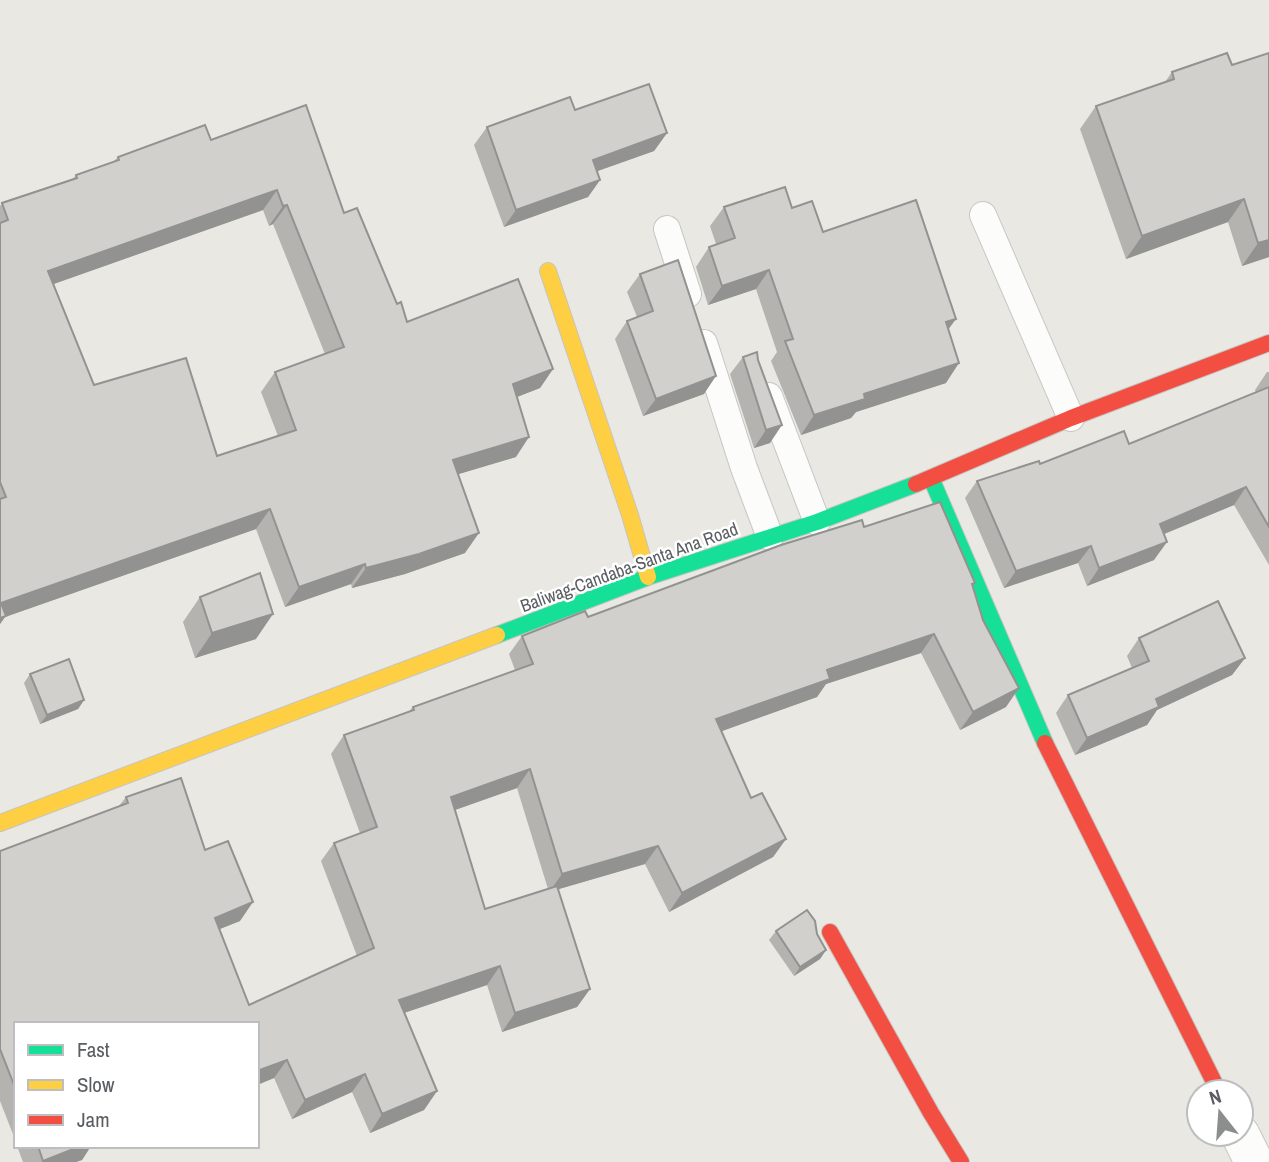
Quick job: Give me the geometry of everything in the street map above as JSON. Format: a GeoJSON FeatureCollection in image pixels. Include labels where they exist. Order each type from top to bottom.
{"type":"FeatureCollection","features":[{"type":"Feature","properties":{"kind":"main road"},"geometry":{"type":"LineString","coordinates":[[548,271],[648,577]]}},
{"type":"Feature","properties":{"kind":"main road","name":"Baliwag-Candaba-Santa Ana Road"},"geometry":{"type":"LineString","coordinates":[[0,823],[648,577],[817,522],[931,478],[1071,418],[1269,343]]}},
{"type":"Feature","properties":{"kind":"main road"},"geometry":{"type":"LineString","coordinates":[[931,478],[1052,759],[1212,1078]]}},
{"type":"Feature","properties":{"kind":"main road"},"geometry":{"type":"LineString","coordinates":[[830,932],[961,1162]]}},
{"type":"Feature","properties":{"kind":"lane"},"geometry":{"type":"LineString","coordinates":[[983,215],[1071,418]]}},
{"type":"Feature","properties":{"kind":"lane"},"geometry":{"type":"LineString","coordinates":[[667,229],[744,468],[770,537]]}},
{"type":"Feature","properties":{"kind":"lane"},"geometry":{"type":"LineString","coordinates":[[760,372],[817,522]]}},
{"type":"Feature","properties":{"kind":"building"},"geometry":{"type":"Polygon","coordinates":[[[1227,53],[1232,65],[1269,53],[1269,240],[1258,243],[1244,199],[1142,236],[1096,106],[1174,79],[1172,72],[1227,53]]]}},
{"type":"Feature","properties":{"kind":"building"},"geometry":{"type":"Polygon","coordinates":[[[649,84],[667,133],[593,160],[600,180],[516,210],[487,127],[570,97],[575,110],[649,84]]]}},
{"type":"Feature","properties":{"kind":"building"},"geometry":{"type":"Polygon","coordinates":[[[306,105],[344,213],[357,208],[397,304],[401,302],[407,322],[518,279],[553,369],[513,384],[529,437],[453,460],[479,533],[419,554],[366,568],[365,564],[299,587],[270,509],[1,603],[6,616],[0,618],[0,499],[6,497],[0,482],[0,223],[8,220],[2,203],[77,178],[76,175],[119,160],[118,157],[205,125],[211,140],[306,105]],[[277,190],[48,271],[94,385],[186,358],[217,456],[296,430],[275,372],[344,347],[287,205],[283,206],[277,190]]]}},
{"type":"Feature","properties":{"kind":"building"},"geometry":{"type":"Polygon","coordinates":[[[785,187],[792,208],[812,201],[823,232],[916,200],[956,319],[946,322],[959,363],[864,394],[865,399],[814,415],[785,341],[793,339],[769,270],[722,286],[709,247],[735,238],[724,207],[785,187]]]}},
{"type":"Feature","properties":{"kind":"building"},"geometry":{"type":"Polygon","coordinates":[[[678,260],[716,376],[656,399],[627,321],[653,311],[640,274],[678,260]]]}},
{"type":"Feature","properties":{"kind":"building"},"geometry":{"type":"Polygon","coordinates":[[[757,352],[782,425],[766,430],[743,357],[757,352]]]}},
{"type":"Feature","properties":{"kind":"building"},"geometry":{"type":"Polygon","coordinates":[[[1269,387],[1269,527],[1246,487],[1160,524],[1167,542],[1099,568],[1091,546],[1016,571],[977,481],[1039,461],[1040,464],[1124,431],[1129,444],[1269,387]]]}},
{"type":"Feature","properties":{"kind":"building"},"geometry":{"type":"Polygon","coordinates":[[[940,502],[975,583],[972,584],[983,620],[1019,688],[973,712],[934,634],[827,670],[830,679],[716,719],[751,798],[762,793],[786,839],[682,893],[658,846],[562,874],[530,769],[451,797],[485,909],[557,886],[590,989],[515,1013],[500,966],[399,1000],[437,1091],[382,1114],[365,1074],[305,1100],[287,1060],[259,1070],[259,1022],[14,1022],[14,1085],[0,1049],[0,851],[128,803],[126,797],[181,778],[205,850],[228,841],[253,902],[215,918],[249,1005],[374,948],[334,843],[377,827],[344,735],[533,664],[522,636],[585,611],[588,617],[781,545],[862,520],[864,527],[940,502]]]}},
{"type":"Feature","properties":{"kind":"building"},"geometry":{"type":"Polygon","coordinates":[[[260,573],[273,614],[212,633],[200,597],[260,573]]]}},
{"type":"Feature","properties":{"kind":"building"},"geometry":{"type":"Polygon","coordinates":[[[1218,601],[1245,658],[1156,699],[1159,707],[1087,738],[1068,695],[1149,661],[1139,638],[1218,601]]]}},
{"type":"Feature","properties":{"kind":"building"},"geometry":{"type":"Polygon","coordinates":[[[69,659],[84,700],[47,715],[30,674],[69,659]]]}},
{"type":"Feature","properties":{"kind":"building"},"geometry":{"type":"Polygon","coordinates":[[[807,910],[815,921],[817,934],[826,950],[800,967],[776,931],[807,910]]]}},
{"type":"Feature","properties":{"kind":"building"},"geometry":{"type":"Polygon","coordinates":[[[39,1148],[76,1148],[43,1161],[39,1148]]]}},
{"type":"Feature","properties":{"kind":"traffic: fast"},"geometry":{"type":"LineString","coordinates":[[931,478],[1045,743]]}},
{"type":"Feature","properties":{"kind":"traffic: fast"},"geometry":{"type":"LineString","coordinates":[[497,635],[648,577],[817,522],[916,484]]}},
{"type":"Feature","properties":{"kind":"traffic: slow"},"geometry":{"type":"LineString","coordinates":[[548,271],[630,515],[648,577]]}},
{"type":"Feature","properties":{"kind":"traffic: slow"},"geometry":{"type":"LineString","coordinates":[[0,823],[497,635]]}},
{"type":"Feature","properties":{"kind":"traffic: jam"},"geometry":{"type":"LineString","coordinates":[[916,484],[1071,418],[1269,343]]}},
{"type":"Feature","properties":{"kind":"traffic: jam"},"geometry":{"type":"LineString","coordinates":[[1045,743],[1212,1078]]}},
{"type":"Feature","properties":{"kind":"traffic: jam"},"geometry":{"type":"LineString","coordinates":[[830,932],[961,1162]]}}]}
